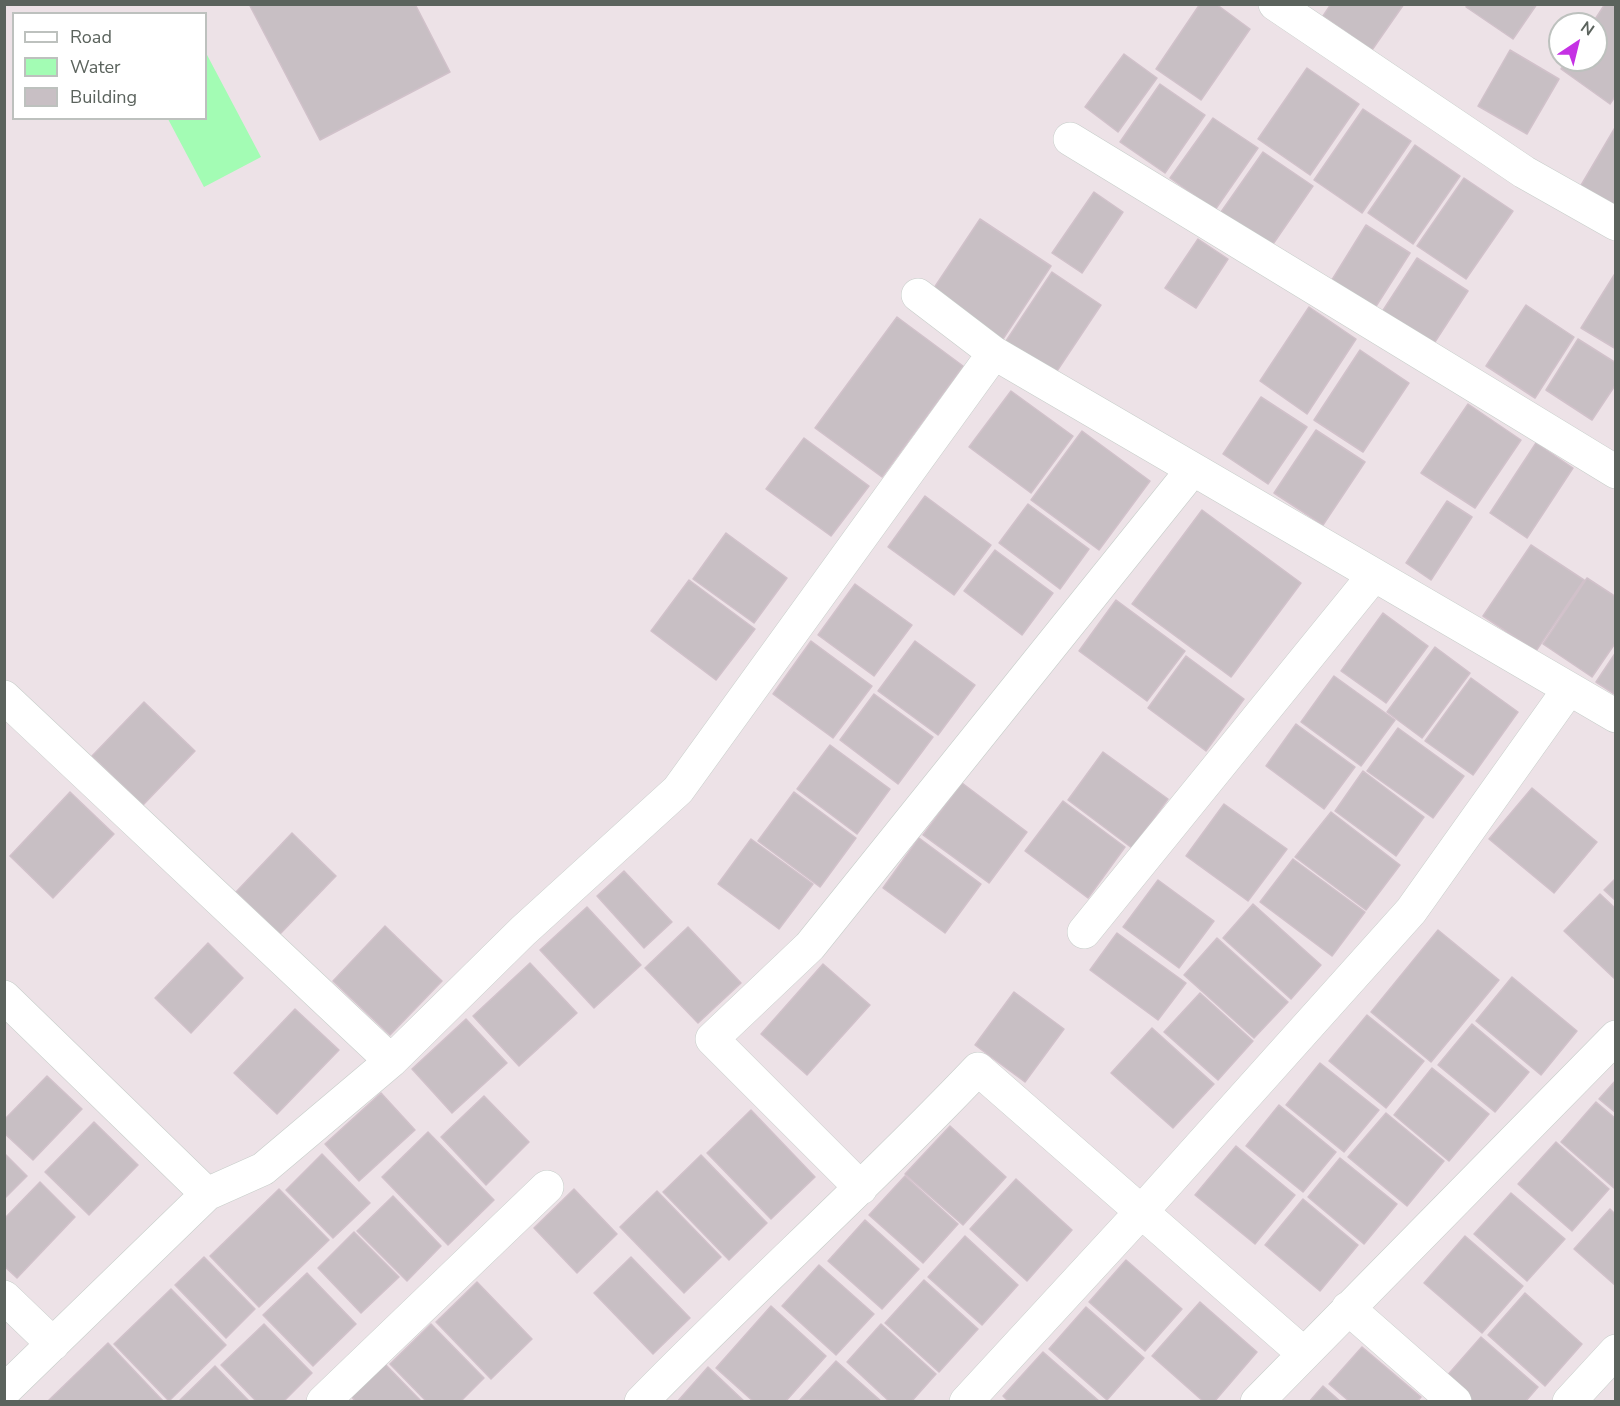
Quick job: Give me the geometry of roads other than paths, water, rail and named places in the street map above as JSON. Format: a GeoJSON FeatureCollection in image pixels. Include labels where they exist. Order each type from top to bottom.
{"type":"FeatureCollection","features":[{"type":"Feature","properties":{"kind":"street"},"geometry":{"type":"LineString","coordinates":[[1275,4],[1524,172],[1616,224]]}},
{"type":"Feature","properties":{"kind":"street"},"geometry":{"type":"LineString","coordinates":[[1070,139],[1616,472]]}},
{"type":"Feature","properties":{"kind":"street"},"geometry":{"type":"LineString","coordinates":[[918,296],[993,353],[1616,716]]}},
{"type":"Feature","properties":{"kind":"street"},"geometry":{"type":"LineString","coordinates":[[4,1391],[207,1194],[263,1169],[391,1061],[523,931],[678,790],[993,353]]}},
{"type":"Feature","properties":{"kind":"street"},"geometry":{"type":"LineString","coordinates":[[861,1188],[712,1039],[810,946],[1193,470]]}},
{"type":"Feature","properties":{"kind":"street"},"geometry":{"type":"LineString","coordinates":[[1084,932],[1374,574]]}},
{"type":"Feature","properties":{"kind":"street"},"geometry":{"type":"LineString","coordinates":[[966,1401],[1142,1211],[1411,910],[1569,689]]}},
{"type":"Feature","properties":{"kind":"street"},"geometry":{"type":"LineString","coordinates":[[4,697],[391,1061]]}},
{"type":"Feature","properties":{"kind":"street"},"geometry":{"type":"LineString","coordinates":[[4,997],[207,1194]]}},
{"type":"Feature","properties":{"kind":"street"},"geometry":{"type":"LineString","coordinates":[[1257,1401],[1616,1037]]}},
{"type":"Feature","properties":{"kind":"street"},"geometry":{"type":"LineString","coordinates":[[641,1401],[721,1320],[861,1188],[978,1069],[1303,1353]]}},
{"type":"Feature","properties":{"kind":"street"},"geometry":{"type":"LineString","coordinates":[[323,1401],[547,1187]]}},
{"type":"Feature","properties":{"kind":"street"},"geometry":{"type":"LineString","coordinates":[[4,1297],[53,1344]]}},
{"type":"Feature","properties":{"kind":"street"},"geometry":{"type":"LineString","coordinates":[[1348,1308],[1455,1401]]}},
{"type":"Feature","properties":{"kind":"street"},"geometry":{"type":"LineString","coordinates":[[1569,1401],[1616,1351]]}},
{"type":"Feature","properties":{"kind":"water"},"geometry":{"type":"Polygon","coordinates":[[[207,55],[261,157],[204,187],[169,120],[207,120],[207,55]]]}}]}
